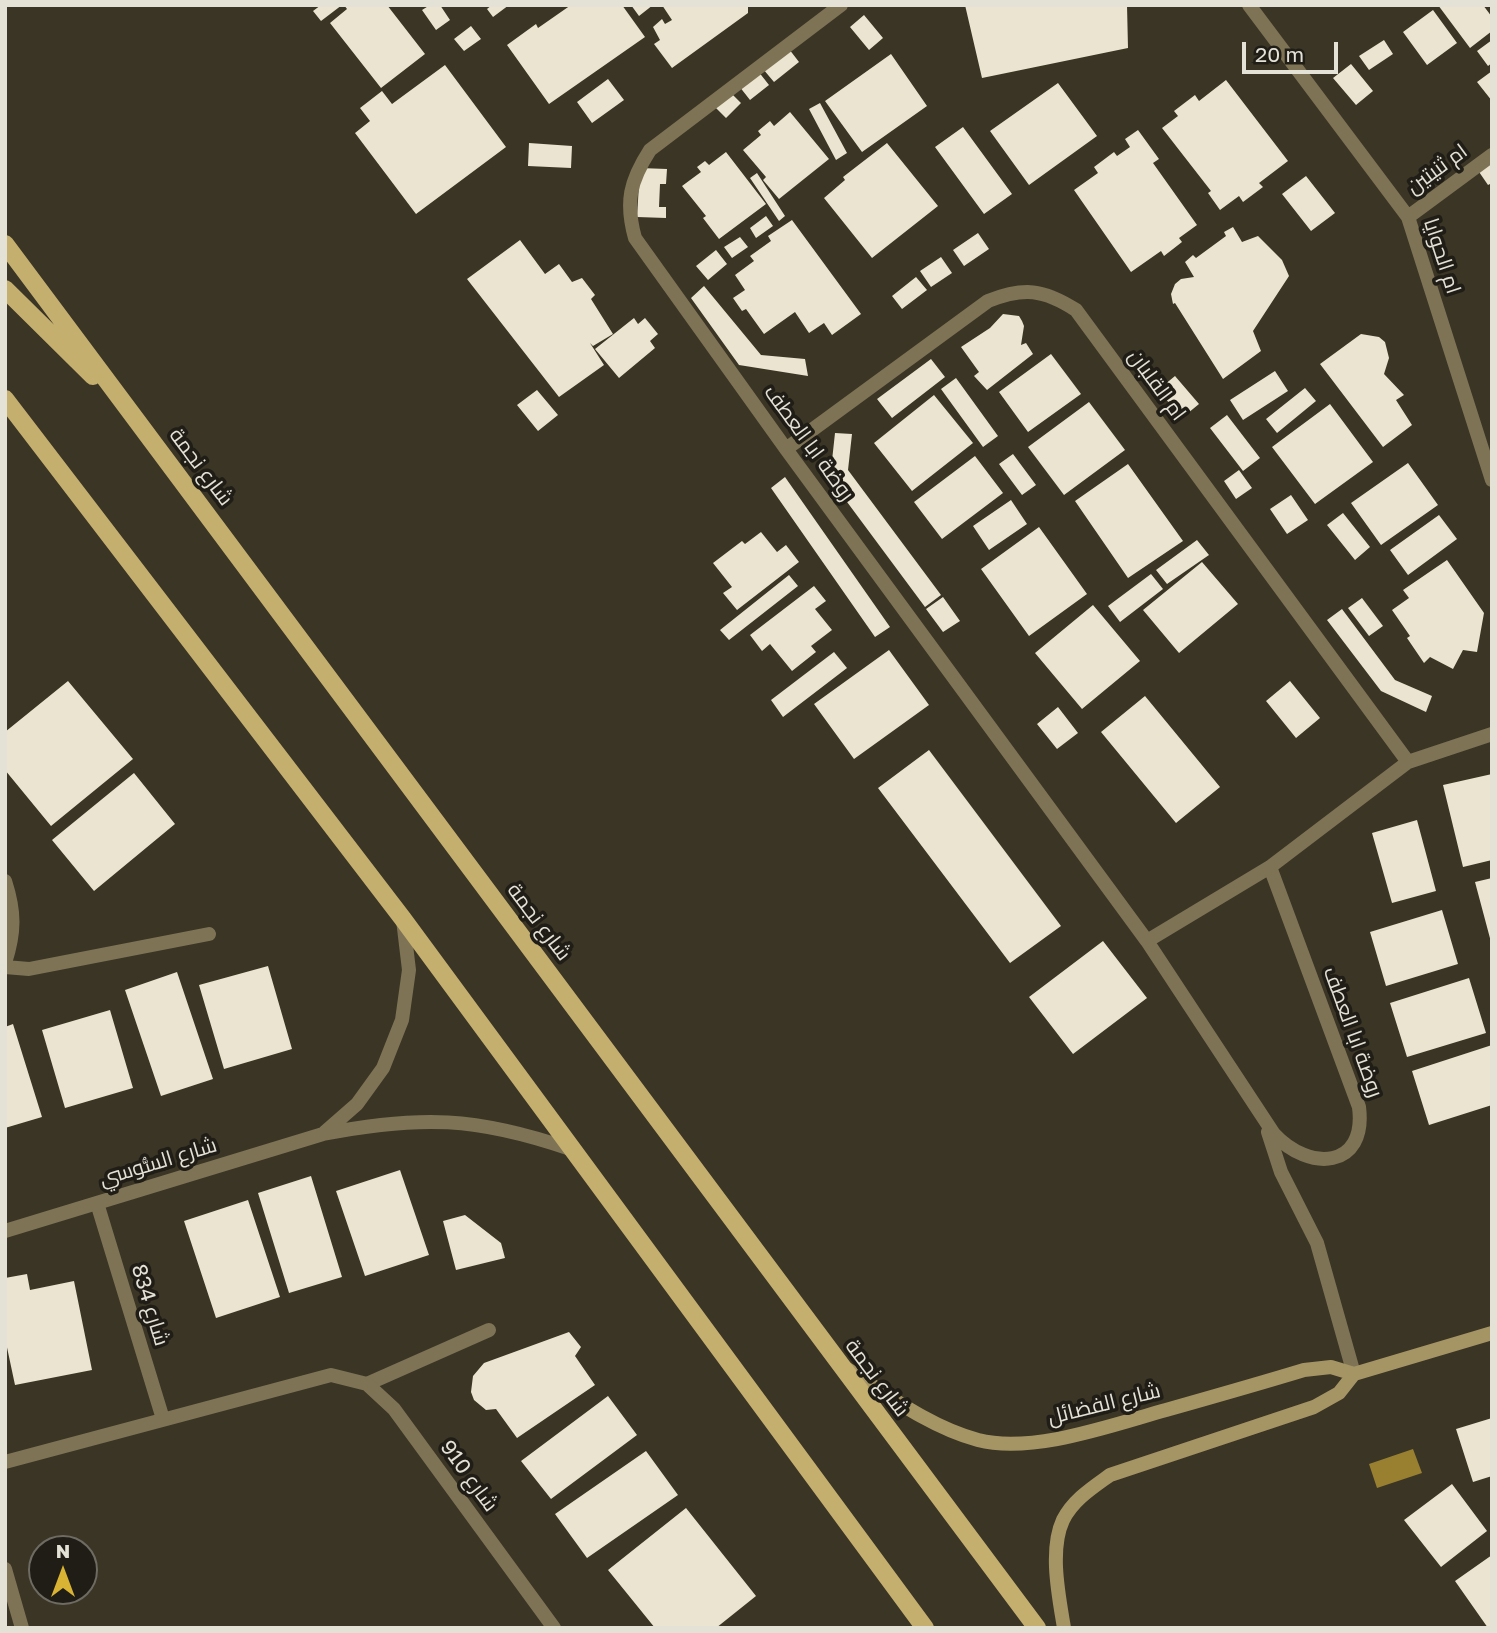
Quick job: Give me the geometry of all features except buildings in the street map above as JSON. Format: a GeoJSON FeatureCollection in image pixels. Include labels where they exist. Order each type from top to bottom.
{"type":"FeatureCollection","features":[{"type":"Feature","properties":{"kind":"main road","name":"شارع نجمة"},"geometry":{"type":"LineString","coordinates":[[5,244],[1037,1628]]}},
{"type":"Feature","properties":{"kind":"main road"},"geometry":{"type":"LineString","coordinates":[[5,289],[138,420]]}},
{"type":"Feature","properties":{"kind":"main road"},"geometry":{"type":"LineString","coordinates":[[5,399],[403,919],[925,1628]]}},
{"type":"Feature","properties":{"kind":"street","name":"روضة ابا العطف"},"geometry":{"type":"LineString","coordinates":[[841,5],[650,150],[635,172],[630,195],[629,216],[635,238],[786,449],[1147,941],[1265,1121],[1286,1148],[1302,1156],[1322,1160],[1340,1155],[1352,1146],[1361,1123],[1359,1107],[1270,867]]}},
{"type":"Feature","properties":{"kind":"street","name":"ام الحوايا"},"geometry":{"type":"LineString","coordinates":[[1249,5],[1408,217],[1492,480]]}},
{"type":"Feature","properties":{"kind":"street","name":"ام ثنيتين"},"geometry":{"type":"LineString","coordinates":[[1408,217],[1492,155]]}},
{"type":"Feature","properties":{"kind":"street","name":"ام القلبان"},"geometry":{"type":"LineString","coordinates":[[786,449],[988,301],[1010,292],[1055,296],[1076,310],[1408,762]]}},
{"type":"Feature","properties":{"kind":"street"},"geometry":{"type":"LineString","coordinates":[[1147,941],[1270,867],[1408,762],[1492,734]]}},
{"type":"Feature","properties":{"kind":"street"},"geometry":{"type":"LineString","coordinates":[[5,881],[12,902],[13,937],[5,965],[22,970],[209,934]]}},
{"type":"Feature","properties":{"kind":"street","name":"شارع السُّوسي"},"geometry":{"type":"LineString","coordinates":[[323,1134],[357,1104],[383,1068],[402,1020],[409,970],[403,919]]}},
{"type":"Feature","properties":{"kind":"street","name":"شارع السُّوسي"},"geometry":{"type":"LineString","coordinates":[[5,1231],[323,1134],[374,1124],[437,1121],[475,1123],[523,1133],[570,1149]]}},
{"type":"Feature","properties":{"kind":"street"},"geometry":{"type":"LineString","coordinates":[[1265,1121],[1281,1172],[1317,1243],[1354,1374]]}},
{"type":"Feature","properties":{"kind":"street","name":"شارع 834"},"geometry":{"type":"LineString","coordinates":[[97,1203],[163,1419]]}},
{"type":"Feature","properties":{"kind":"street"},"geometry":{"type":"LineString","coordinates":[[367,1384],[489,1330]]}},
{"type":"Feature","properties":{"kind":"street","name":"شارع الفضائل"},"geometry":{"type":"LineString","coordinates":[[837,1363],[913,1412],[945,1429],[981,1440],[1038,1441],[1085,1433],[1318,1367],[1331,1367],[1354,1374],[1492,1334]]}},
{"type":"Feature","properties":{"kind":"street","name":"شارع الفضائل"},"geometry":{"type":"LineString","coordinates":[[1064,1628],[1056,1552],[1063,1521],[1081,1496],[1110,1475],[1314,1407],[1339,1393],[1354,1374]]}},
{"type":"Feature","properties":{"kind":"street","name":"شارع 910"},"geometry":{"type":"LineString","coordinates":[[163,1419],[331,1375],[367,1384],[394,1409],[554,1628]]}},
{"type":"Feature","properties":{"kind":"street"},"geometry":{"type":"LineString","coordinates":[[5,1462],[163,1419]]}},
{"type":"Feature","properties":{"kind":"street"},"geometry":{"type":"LineString","coordinates":[[5,1569],[22,1628]]}},
{"type":"Feature","properties":{"kind":"shaded area"},"geometry":{"type":"Polygon","coordinates":[[[1413,1449],[1422,1473],[1377,1488],[1369,1464],[1413,1449]]]}}]}
